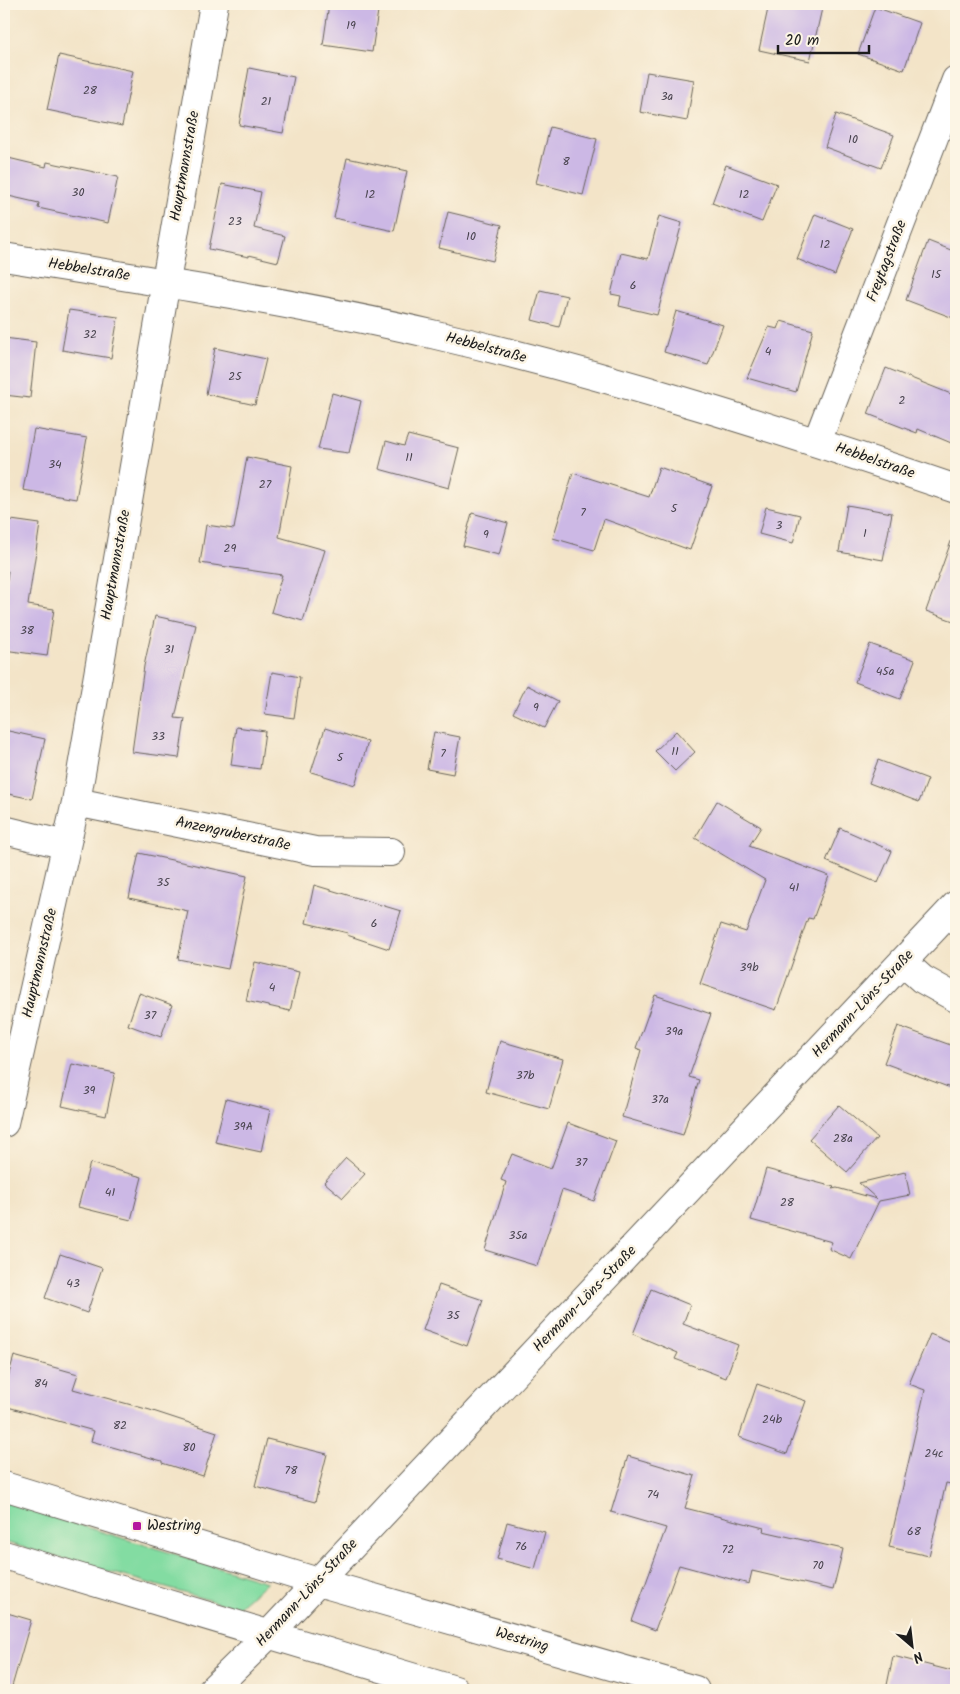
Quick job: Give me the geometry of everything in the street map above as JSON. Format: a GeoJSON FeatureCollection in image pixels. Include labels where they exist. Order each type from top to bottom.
{"type":"FeatureCollection","features":[{"type":"Feature","properties":{"kind":"street","name":"Hauptmannstraße"},"geometry":{"type":"LineString","coordinates":[[4,1123],[76,802],[214,4]]}},
{"type":"Feature","properties":{"kind":"street","name":"Freytagstraße"},"geometry":{"type":"LineString","coordinates":[[817,442],[956,80]]}},
{"type":"Feature","properties":{"kind":"street","name":"Hebbelstraße"},"geometry":{"type":"LineString","coordinates":[[4,257],[165,282],[324,311],[437,336],[640,388],[817,442],[956,489]]}},
{"type":"Feature","properties":{"kind":"street","name":"Anzengruberstraße"},"geometry":{"type":"LineString","coordinates":[[76,802],[316,851],[391,852]]}},
{"type":"Feature","properties":{"kind":"street"},"geometry":{"type":"LineString","coordinates":[[4,830],[66,845]]}},
{"type":"Feature","properties":{"kind":"street","name":"Hermann-Löns-Straße"},"geometry":{"type":"LineString","coordinates":[[212,1690],[268,1635],[956,905]]}},
{"type":"Feature","properties":{"kind":"street"},"geometry":{"type":"LineString","coordinates":[[903,962],[922,980],[956,998]]}},
{"type":"Feature","properties":{"kind":"street","name":"Westring"},"geometry":{"type":"LineString","coordinates":[[4,1486],[318,1582],[695,1690]]}},
{"type":"Feature","properties":{"kind":"street"},"geometry":{"type":"LineString","coordinates":[[4,1556],[455,1690]]}},
{"type":"Feature","properties":{"kind":"green space"},"geometry":{"type":"Polygon","coordinates":[[[4,1502],[267,1582],[237,1608],[4,1542],[4,1502]]]}},
{"type":"Feature","properties":{"kind":"building"},"geometry":{"type":"Polygon","coordinates":[[[329,4],[379,4],[372,52],[323,45],[329,4]]]}},
{"type":"Feature","properties":{"kind":"building"},"geometry":{"type":"Polygon","coordinates":[[[769,4],[823,4],[810,61],[759,50],[769,4]]]}},
{"type":"Feature","properties":{"kind":"building"},"geometry":{"type":"Polygon","coordinates":[[[875,7],[920,23],[904,70],[858,54],[875,7]]]}},
{"type":"Feature","properties":{"kind":"building"},"geometry":{"type":"Polygon","coordinates":[[[59,55],[133,71],[122,126],[47,110],[59,55]]]}},
{"type":"Feature","properties":{"kind":"building"},"geometry":{"type":"Polygon","coordinates":[[[249,68],[294,77],[283,133],[239,125],[249,68]]]}},
{"type":"Feature","properties":{"kind":"building"},"geometry":{"type":"Polygon","coordinates":[[[647,72],[694,80],[687,121],[640,112],[647,72]]]}},
{"type":"Feature","properties":{"kind":"building"},"geometry":{"type":"Polygon","coordinates":[[[836,114],[894,135],[881,168],[825,147],[836,114]]]}},
{"type":"Feature","properties":{"kind":"building"},"geometry":{"type":"Polygon","coordinates":[[[550,127],[597,139],[583,195],[536,183],[550,127]]]}},
{"type":"Feature","properties":{"kind":"building"},"geometry":{"type":"Polygon","coordinates":[[[4,157],[46,167],[47,162],[118,177],[108,223],[38,208],[39,203],[4,195],[4,157]]]}},
{"type":"Feature","properties":{"kind":"building"},"geometry":{"type":"Polygon","coordinates":[[[347,158],[407,171],[394,231],[334,218],[347,158]]]}},
{"type":"Feature","properties":{"kind":"building"},"geometry":{"type":"Polygon","coordinates":[[[726,165],[777,184],[762,222],[712,203],[726,165]]]}},
{"type":"Feature","properties":{"kind":"building"},"geometry":{"type":"Polygon","coordinates":[[[222,184],[261,192],[254,228],[285,236],[278,262],[249,255],[249,257],[209,249],[222,184]]]}},
{"type":"Feature","properties":{"kind":"building"},"geometry":{"type":"Polygon","coordinates":[[[448,212],[502,225],[493,261],[439,248],[448,212]]]}},
{"type":"Feature","properties":{"kind":"building"},"geometry":{"type":"Polygon","coordinates":[[[815,214],[853,229],[835,275],[797,259],[815,214]]]}},
{"type":"Feature","properties":{"kind":"building"},"geometry":{"type":"Polygon","coordinates":[[[659,216],[682,223],[657,315],[619,306],[621,296],[611,294],[621,253],[648,259],[659,216]]]}},
{"type":"Feature","properties":{"kind":"building"},"geometry":{"type":"Polygon","coordinates":[[[928,241],[956,252],[956,319],[906,300],[928,241]]]}},
{"type":"Feature","properties":{"kind":"building"},"geometry":{"type":"Polygon","coordinates":[[[540,290],[567,296],[559,327],[532,320],[540,290]]]}},
{"type":"Feature","properties":{"kind":"building"},"geometry":{"type":"Polygon","coordinates":[[[69,310],[118,317],[111,358],[62,350],[69,310]]]}},
{"type":"Feature","properties":{"kind":"building"},"geometry":{"type":"Polygon","coordinates":[[[676,311],[723,325],[708,365],[664,352],[676,311]]]}},
{"type":"Feature","properties":{"kind":"building"},"geometry":{"type":"Polygon","coordinates":[[[781,321],[813,330],[796,392],[747,378],[769,327],[778,329],[781,321]]]}},
{"type":"Feature","properties":{"kind":"building"},"geometry":{"type":"Polygon","coordinates":[[[4,338],[36,342],[30,398],[4,395],[4,338]]]}},
{"type":"Feature","properties":{"kind":"building"},"geometry":{"type":"Polygon","coordinates":[[[215,348],[266,359],[255,405],[206,394],[215,348]]]}},
{"type":"Feature","properties":{"kind":"building"},"geometry":{"type":"Polygon","coordinates":[[[886,368],[956,396],[956,445],[918,429],[917,433],[868,414],[886,368]]]}},
{"type":"Feature","properties":{"kind":"building"},"geometry":{"type":"Polygon","coordinates":[[[332,393],[361,401],[349,453],[318,449],[332,393]]]}},
{"type":"Feature","properties":{"kind":"building"},"geometry":{"type":"Polygon","coordinates":[[[34,429],[87,438],[76,499],[23,490],[34,429]]]}},
{"type":"Feature","properties":{"kind":"building"},"geometry":{"type":"Polygon","coordinates":[[[408,435],[459,448],[449,488],[379,469],[386,441],[404,446],[408,435]]]}},
{"type":"Feature","properties":{"kind":"building"},"geometry":{"type":"Polygon","coordinates":[[[247,457],[292,466],[279,537],[325,550],[303,621],[271,612],[282,575],[200,563],[206,525],[234,529],[247,457]]]}},
{"type":"Feature","properties":{"kind":"building"},"geometry":{"type":"Polygon","coordinates":[[[659,467],[712,486],[690,550],[604,519],[594,550],[553,538],[573,473],[649,497],[659,467]]]}},
{"type":"Feature","properties":{"kind":"building"},"geometry":{"type":"Polygon","coordinates":[[[847,505],[892,513],[883,560],[839,552],[847,505]]]}},
{"type":"Feature","properties":{"kind":"building"},"geometry":{"type":"Polygon","coordinates":[[[766,507],[800,515],[793,543],[759,534],[766,507]]]}},
{"type":"Feature","properties":{"kind":"building"},"geometry":{"type":"Polygon","coordinates":[[[472,513],[508,523],[499,555],[463,546],[472,513]]]}},
{"type":"Feature","properties":{"kind":"building"},"geometry":{"type":"Polygon","coordinates":[[[4,519],[40,524],[28,605],[54,609],[47,656],[4,650],[4,603],[8,571],[4,570],[4,519]]]}},
{"type":"Feature","properties":{"kind":"building"},"geometry":{"type":"Polygon","coordinates":[[[953,536],[956,537],[956,622],[926,611],[953,536]]]}},
{"type":"Feature","properties":{"kind":"building"},"geometry":{"type":"Polygon","coordinates":[[[155,616],[196,625],[175,718],[185,719],[179,758],[132,752],[144,666],[155,616]]]}},
{"type":"Feature","properties":{"kind":"building"},"geometry":{"type":"Polygon","coordinates":[[[870,644],[915,660],[900,699],[855,682],[870,644]]]}},
{"type":"Feature","properties":{"kind":"building"},"geometry":{"type":"Polygon","coordinates":[[[272,672],[300,677],[294,718],[265,714],[272,672]]]}},
{"type":"Feature","properties":{"kind":"building"},"geometry":{"type":"Polygon","coordinates":[[[527,685],[558,701],[544,728],[513,713],[527,685]]]}},
{"type":"Feature","properties":{"kind":"building"},"geometry":{"type":"Polygon","coordinates":[[[236,727],[265,731],[260,769],[231,765],[236,727]]]}},
{"type":"Feature","properties":{"kind":"building"},"geometry":{"type":"Polygon","coordinates":[[[325,728],[368,742],[355,785],[311,772],[325,728]]]}},
{"type":"Feature","properties":{"kind":"building"},"geometry":{"type":"Polygon","coordinates":[[[4,730],[45,739],[32,799],[4,793],[4,730]]]}},
{"type":"Feature","properties":{"kind":"building"},"geometry":{"type":"Polygon","coordinates":[[[676,731],[695,752],[675,771],[655,751],[676,731]]]}},
{"type":"Feature","properties":{"kind":"building"},"geometry":{"type":"Polygon","coordinates":[[[434,732],[460,737],[453,774],[427,769],[434,732]]]}},
{"type":"Feature","properties":{"kind":"building"},"geometry":{"type":"Polygon","coordinates":[[[878,760],[928,779],[919,802],[869,783],[878,760]]]}},
{"type":"Feature","properties":{"kind":"building"},"geometry":{"type":"Polygon","coordinates":[[[717,801],[761,827],[749,846],[829,876],[813,919],[808,918],[776,1010],[700,984],[721,924],[746,932],[765,880],[695,838],[717,801]]]}},
{"type":"Feature","properties":{"kind":"building"},"geometry":{"type":"Polygon","coordinates":[[[840,828],[892,851],[878,883],[826,861],[840,828]]]}},
{"type":"Feature","properties":{"kind":"building"},"geometry":{"type":"Polygon","coordinates":[[[139,853],[247,876],[228,969],[178,959],[188,911],[129,898],[139,853]]]}},
{"type":"Feature","properties":{"kind":"building"},"geometry":{"type":"Polygon","coordinates":[[[314,885],[401,911],[389,949],[347,935],[348,933],[306,923],[314,885]]]}},
{"type":"Feature","properties":{"kind":"building"},"geometry":{"type":"Polygon","coordinates":[[[255,962],[299,972],[290,1011],[246,1001],[255,962]]]}},
{"type":"Feature","properties":{"kind":"building"},"geometry":{"type":"Polygon","coordinates":[[[139,993],[172,1005],[161,1037],[128,1025],[139,993]]]}},
{"type":"Feature","properties":{"kind":"building"},"geometry":{"type":"Polygon","coordinates":[[[655,995],[711,1014],[689,1077],[699,1080],[683,1135],[622,1117],[641,1050],[636,1048],[655,995]]]}},
{"type":"Feature","properties":{"kind":"building"},"geometry":{"type":"Polygon","coordinates":[[[898,1026],[956,1047],[956,1090],[884,1063],[898,1026]]]}},
{"type":"Feature","properties":{"kind":"building"},"geometry":{"type":"Polygon","coordinates":[[[500,1041],[563,1059],[549,1109],[486,1092],[500,1041]]]}},
{"type":"Feature","properties":{"kind":"building"},"geometry":{"type":"Polygon","coordinates":[[[72,1064],[115,1073],[106,1116],[62,1106],[72,1064]]]}},
{"type":"Feature","properties":{"kind":"building"},"geometry":{"type":"Polygon","coordinates":[[[226,1099],[270,1110],[261,1152],[215,1142],[226,1099]]]}},
{"type":"Feature","properties":{"kind":"building"},"geometry":{"type":"Polygon","coordinates":[[[839,1105],[877,1138],[847,1172],[809,1139],[839,1105]]]}},
{"type":"Feature","properties":{"kind":"building"},"geometry":{"type":"Polygon","coordinates":[[[568,1123],[616,1141],[594,1201],[562,1190],[537,1266],[485,1250],[506,1182],[501,1180],[512,1154],[551,1169],[568,1123]]]}},
{"type":"Feature","properties":{"kind":"building"},"geometry":{"type":"Polygon","coordinates":[[[346,1158],[365,1174],[343,1198],[324,1182],[346,1158]]]}},
{"type":"Feature","properties":{"kind":"building"},"geometry":{"type":"Polygon","coordinates":[[[90,1163],[142,1177],[131,1220],[78,1207],[90,1163]]]}},
{"type":"Feature","properties":{"kind":"building"},"geometry":{"type":"Polygon","coordinates":[[[766,1169],[834,1187],[832,1189],[837,1188],[877,1199],[859,1183],[905,1172],[910,1195],[879,1201],[851,1259],[829,1249],[832,1242],[751,1220],[766,1169]]]}},
{"type":"Feature","properties":{"kind":"building"},"geometry":{"type":"Polygon","coordinates":[[[60,1254],[102,1268],[87,1313],[45,1298],[60,1254]]]}},
{"type":"Feature","properties":{"kind":"building"},"geometry":{"type":"Polygon","coordinates":[[[439,1285],[483,1300],[467,1346],[423,1330],[439,1285]]]}},
{"type":"Feature","properties":{"kind":"building"},"geometry":{"type":"Polygon","coordinates":[[[651,1289],[690,1305],[683,1324],[738,1345],[726,1378],[675,1359],[678,1353],[633,1334],[651,1289]]]}},
{"type":"Feature","properties":{"kind":"building"},"geometry":{"type":"Polygon","coordinates":[[[930,1334],[956,1345],[956,1485],[946,1483],[929,1556],[889,1547],[925,1390],[909,1384],[930,1334]]]}},
{"type":"Feature","properties":{"kind":"building"},"geometry":{"type":"Polygon","coordinates":[[[14,1356],[78,1374],[73,1389],[150,1410],[217,1432],[203,1476],[162,1463],[162,1461],[91,1441],[94,1431],[4,1406],[4,1391],[14,1356]]]}},
{"type":"Feature","properties":{"kind":"building"},"geometry":{"type":"Polygon","coordinates":[[[757,1384],[806,1401],[787,1454],[739,1437],[757,1384]]]}},
{"type":"Feature","properties":{"kind":"building"},"geometry":{"type":"Polygon","coordinates":[[[267,1439],[327,1454],[315,1502],[255,1486],[267,1439]]]}},
{"type":"Feature","properties":{"kind":"building"},"geometry":{"type":"Polygon","coordinates":[[[628,1456],[695,1476],[685,1508],[764,1528],[763,1531],[843,1549],[833,1590],[752,1571],[749,1584],[679,1565],[655,1630],[632,1621],[666,1528],[611,1512],[628,1456]]]}},
{"type":"Feature","properties":{"kind":"building"},"geometry":{"type":"Polygon","coordinates":[[[507,1522],[545,1532],[535,1569],[497,1559],[507,1522]]]}},
{"type":"Feature","properties":{"kind":"building"},"geometry":{"type":"Polygon","coordinates":[[[4,1612],[31,1620],[11,1690],[4,1690],[4,1612]]]}},
{"type":"Feature","properties":{"kind":"building"},"geometry":{"type":"Polygon","coordinates":[[[893,1656],[956,1672],[956,1690],[886,1690],[893,1656]]]}},
{"type":"Feature","properties":{"kind":"place","name":"Westring"},"geometry":{"type":"Point","coordinates":[137,1526]}}]}
